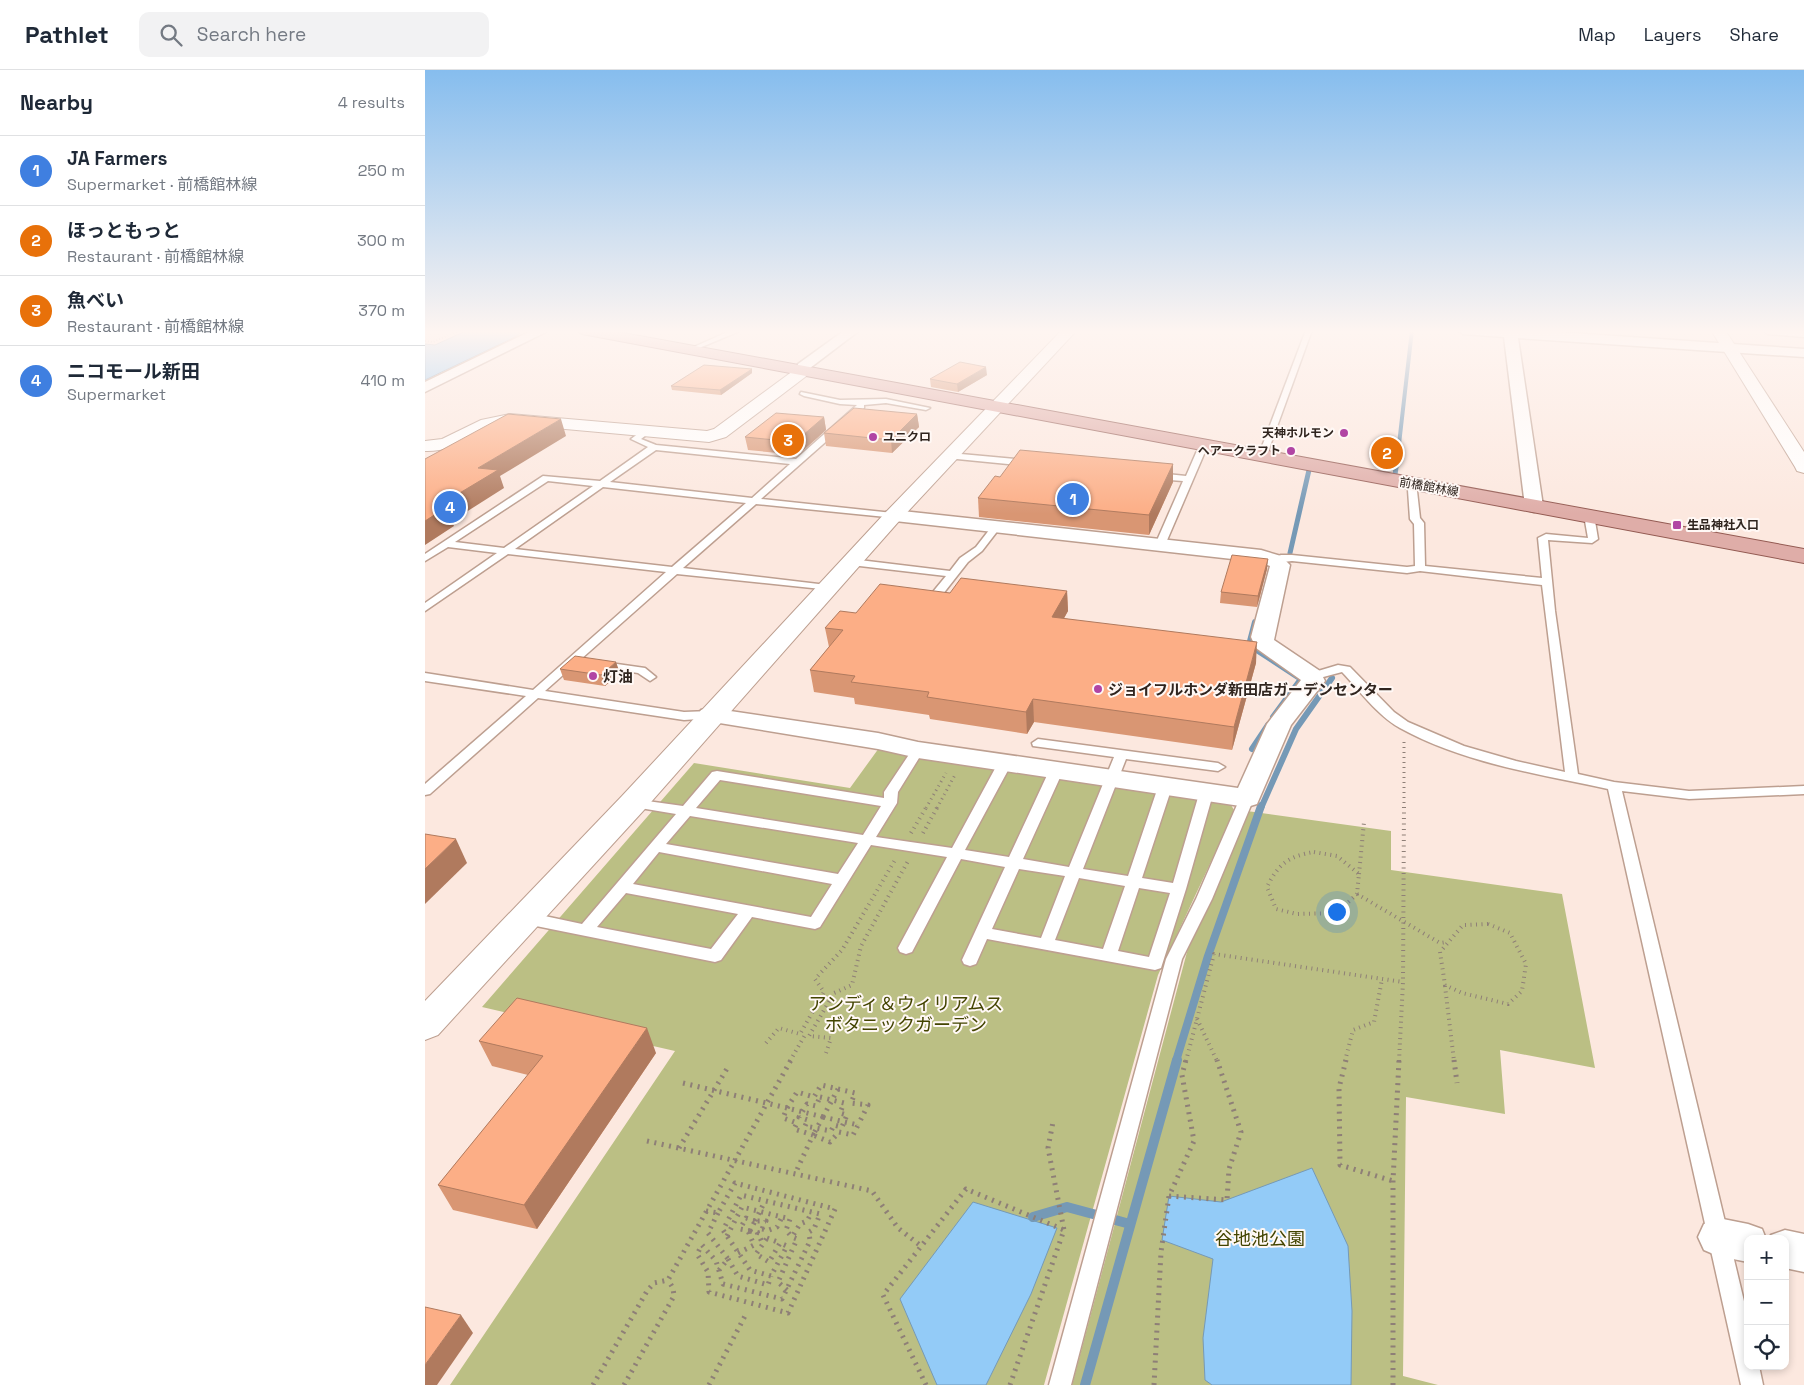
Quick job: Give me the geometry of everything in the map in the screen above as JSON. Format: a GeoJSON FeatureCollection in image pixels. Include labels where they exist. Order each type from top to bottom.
{"type":"FeatureCollection","features":[{"type":"Feature","properties":{"kind":"main road","name":"前橋館林線"},"geometry":{"type":"LineString","coordinates":[[909,391],[1804,556]]}},
{"type":"Feature","properties":{"kind":"street"},"geometry":{"type":"LineString","coordinates":[[425,446],[442,447],[448,445],[491,421],[501,419],[650,440],[703,437],[715,435],[775,391]]}},
{"type":"Feature","properties":{"kind":"street"},"geometry":{"type":"LineString","coordinates":[[425,1025],[633,802],[710,715],[893,516],[1011,391]]}},
{"type":"Feature","properties":{"kind":"street"},"geometry":{"type":"LineString","coordinates":[[1518,391],[1534,506]]}},
{"type":"Feature","properties":{"kind":"street"},"geometry":{"type":"LineString","coordinates":[[1757,391],[1802,461]]}},
{"type":"Feature","properties":{"kind":"street"},"geometry":{"type":"LineString","coordinates":[[710,715],[878,741],[918,750],[1206,794],[1247,798],[1279,724],[1311,686],[1313,681],[1312,676],[1264,643],[1261,637],[1281,565],[1274,560],[1261,556],[893,516]]}},
{"type":"Feature","properties":{"kind":"street"},"geometry":{"type":"LineString","coordinates":[[1789,1250],[1804,1252]]}},
{"type":"Feature","properties":{"kind":"lane"},"geometry":{"type":"LineString","coordinates":[[1262,457],[1286,391]]}},
{"type":"Feature","properties":{"kind":"lane"},"geometry":{"type":"LineString","coordinates":[[804,394],[841,402],[886,401],[926,408]]}},
{"type":"Feature","properties":{"kind":"lane"},"geometry":{"type":"LineString","coordinates":[[425,791],[861,406]]}},
{"type":"Feature","properties":{"kind":"lane"},"geometry":{"type":"LineString","coordinates":[[425,608],[601,484],[650,440],[798,462]]}},
{"type":"Feature","properties":{"kind":"lane"},"geometry":{"type":"LineString","coordinates":[[1160,545],[1200,453],[1206,446]]}},
{"type":"Feature","properties":{"kind":"lane"},"geometry":{"type":"LineString","coordinates":[[950,456],[1033,464]]}},
{"type":"Feature","properties":{"kind":"lane"},"geometry":{"type":"LineString","coordinates":[[1149,475],[1188,479]]}},
{"type":"Feature","properties":{"kind":"lane"},"geometry":{"type":"LineString","coordinates":[[425,558],[546,478],[893,516]]}},
{"type":"Feature","properties":{"kind":"lane"},"geometry":{"type":"LineString","coordinates":[[1418,485],[1412,490],[1415,518],[1419,523],[1420,568]]}},
{"type":"Feature","properties":{"kind":"lane"},"geometry":{"type":"LineString","coordinates":[[1571,778],[1572,770],[1543,538],[1589,541],[1593,539],[1590,521],[1593,517]]}},
{"type":"Feature","properties":{"kind":"lane"},"geometry":{"type":"LineString","coordinates":[[918,594],[935,597],[964,560],[979,548],[996,527]]}},
{"type":"Feature","properties":{"kind":"lane"},"geometry":{"type":"LineString","coordinates":[[446,544],[827,588]]}},
{"type":"Feature","properties":{"kind":"lane"},"geometry":{"type":"LineString","coordinates":[[1274,560],[1292,558],[1407,570],[1420,568],[1547,582]]}},
{"type":"Feature","properties":{"kind":"lane"},"geometry":{"type":"LineString","coordinates":[[851,562],[953,574]]}},
{"type":"Feature","properties":{"kind":"lane"},"geometry":{"type":"LineString","coordinates":[[572,661],[641,670],[650,677]]}},
{"type":"Feature","properties":{"kind":"lane"},"geometry":{"type":"LineString","coordinates":[[1312,676],[1338,668],[1346,670],[1389,715],[1404,725],[1459,748],[1513,765],[1614,786],[1689,795],[1804,790]]}},
{"type":"Feature","properties":{"kind":"lane"},"geometry":{"type":"LineString","coordinates":[[425,677],[685,716],[710,715]]}},
{"type":"Feature","properties":{"kind":"lane"},"geometry":{"type":"LineString","coordinates":[[1038,743],[1218,766]]}},
{"type":"Feature","properties":{"kind":"lane"},"geometry":{"type":"LineString","coordinates":[[622,887],[815,923],[889,803],[891,792],[918,750]]}},
{"type":"Feature","properties":{"kind":"lane"},"geometry":{"type":"LineString","coordinates":[[1046,944],[1073,872],[1122,754]]}},
{"type":"Feature","properties":{"kind":"lane"},"geometry":{"type":"LineString","coordinates":[[906,948],[1005,763]]}},
{"type":"Feature","properties":{"kind":"lane"},"geometry":{"type":"LineString","coordinates":[[970,960],[1056,771]]}},
{"type":"Feature","properties":{"kind":"lane"},"geometry":{"type":"LineString","coordinates":[[585,931],[717,775],[889,803]]}},
{"type":"Feature","properties":{"kind":"lane"},"geometry":{"type":"LineString","coordinates":[[1614,786],[1733,1240],[1744,1332]]}},
{"type":"Feature","properties":{"kind":"lane"},"geometry":{"type":"LineString","coordinates":[[1109,956],[1165,787]]}},
{"type":"Feature","properties":{"kind":"lane"},"geometry":{"type":"LineString","coordinates":[[983,933],[1155,964],[1206,794]]}},
{"type":"Feature","properties":{"kind":"lane"},"geometry":{"type":"LineString","coordinates":[[1060,1385],[1174,959],[1204,899],[1247,798]]}},
{"type":"Feature","properties":{"kind":"lane"},"geometry":{"type":"LineString","coordinates":[[633,802],[1179,889]]}},
{"type":"Feature","properties":{"kind":"lane"},"geometry":{"type":"LineString","coordinates":[[656,847],[841,880]]}},
{"type":"Feature","properties":{"kind":"lane"},"geometry":{"type":"LineString","coordinates":[[525,918],[715,956],[749,910]]}},
{"type":"Feature","properties":{"kind":"lane"},"geometry":{"type":"LineString","coordinates":[[1749,1370],[1753,1385]]}},
{"type":"Feature","properties":{"kind":"path"},"geometry":{"type":"LineString","coordinates":[[1393,1385],[1393,1182],[1403,982],[1404,725]]}},
{"type":"Feature","properties":{"kind":"path"},"geometry":{"type":"LineString","coordinates":[[804,1035],[834,994],[852,985],[861,946],[910,846],[961,756]]}},
{"type":"Feature","properties":{"kind":"path"},"geometry":{"type":"LineString","coordinates":[[593,1385],[647,1291],[654,1283],[668,1280],[804,1035],[824,992],[815,979],[842,950],[910,846],[961,756]]}},
{"type":"Feature","properties":{"kind":"path"},"geometry":{"type":"LineString","coordinates":[[1359,874],[1337,856],[1314,852],[1297,855],[1275,870],[1267,887],[1276,909],[1297,914],[1337,912],[1357,894],[1359,874],[1364,822]]}},
{"type":"Feature","properties":{"kind":"path"},"geometry":{"type":"LineString","coordinates":[[1357,894],[1440,943],[1447,942]]}},
{"type":"Feature","properties":{"kind":"path"},"geometry":{"type":"LineString","coordinates":[[1445,985],[1462,993],[1508,1004],[1521,991],[1526,964],[1510,933],[1488,924],[1463,925],[1440,952],[1457,1083]]}},
{"type":"Feature","properties":{"kind":"path"},"geometry":{"type":"LineString","coordinates":[[1154,1385],[1161,1252],[1169,1196],[1194,1141],[1182,1075],[1214,954],[1403,982]]}},
{"type":"Feature","properties":{"kind":"path"},"geometry":{"type":"LineString","coordinates":[[1382,979],[1374,1022],[1353,1030],[1339,1088],[1340,1165],[1393,1182]]}},
{"type":"Feature","properties":{"kind":"path"},"geometry":{"type":"LineString","coordinates":[[1169,1196],[1227,1200],[1229,1169],[1241,1132],[1219,1065],[1197,1018]]}},
{"type":"Feature","properties":{"kind":"path"},"geometry":{"type":"LineString","coordinates":[[766,1043],[779,1028],[804,1035],[831,1038],[826,1053]]}},
{"type":"Feature","properties":{"kind":"path"},"geometry":{"type":"LineString","coordinates":[[679,1148],[729,1067]]}},
{"type":"Feature","properties":{"kind":"path"},"geometry":{"type":"LineString","coordinates":[[683,1083],[858,1126]]}},
{"type":"Feature","properties":{"kind":"path"},"geometry":{"type":"LineString","coordinates":[[821,1085],[855,1094],[851,1103],[868,1105],[853,1135],[839,1132],[830,1142],[794,1129],[797,1123],[783,1118],[787,1108],[797,1092],[814,1097],[821,1085]]}},
{"type":"Feature","properties":{"kind":"path"},"geometry":{"type":"LineString","coordinates":[[795,1174],[813,1135],[838,1089]]}},
{"type":"Feature","properties":{"kind":"path"},"geometry":{"type":"LineString","coordinates":[[820,1097],[845,1104],[840,1113],[847,1116],[842,1127],[834,1125],[831,1131],[805,1126],[808,1120],[799,1117],[803,1112],[807,1104],[815,1106],[820,1097]]}},
{"type":"Feature","properties":{"kind":"path"},"geometry":{"type":"LineString","coordinates":[[1010,1385],[1064,1230],[1048,1148],[1053,1122]]}},
{"type":"Feature","properties":{"kind":"path"},"geometry":{"type":"LineString","coordinates":[[647,1141],[872,1191],[898,1228],[921,1246]]}},
{"type":"Feature","properties":{"kind":"path"},"geometry":{"type":"LineString","coordinates":[[767,1238],[787,1246],[768,1285],[738,1276],[728,1259],[708,1233],[735,1184],[835,1209],[787,1313],[709,1292],[709,1272],[697,1254],[703,1246],[716,1261],[723,1284],[782,1299],[810,1241],[809,1232],[814,1229],[820,1214],[741,1195],[723,1230],[750,1270],[771,1276]]}},
{"type":"Feature","properties":{"kind":"path"},"geometry":{"type":"LineString","coordinates":[[926,1385],[883,1295],[966,1189],[1064,1230]]}},
{"type":"Feature","properties":{"kind":"path"},"geometry":{"type":"LineString","coordinates":[[738,1253],[754,1245],[752,1231],[759,1211],[765,1201]]}},
{"type":"Feature","properties":{"kind":"path"},"geometry":{"type":"LineString","coordinates":[[727,1236],[742,1207],[790,1220],[786,1230],[792,1237],[797,1239],[778,1282],[787,1290]]}},
{"type":"Feature","properties":{"kind":"path"},"geometry":{"type":"LineString","coordinates":[[706,1211],[718,1213]]}},
{"type":"Feature","properties":{"kind":"path"},"geometry":{"type":"LineString","coordinates":[[792,1237],[800,1224],[807,1221],[812,1212]]}},
{"type":"Feature","properties":{"kind":"path"},"geometry":{"type":"LineString","coordinates":[[762,1229],[769,1230],[777,1227],[782,1217]]}},
{"type":"Feature","properties":{"kind":"path"},"geometry":{"type":"LineString","coordinates":[[746,1218],[755,1221],[766,1221],[762,1229],[760,1233],[740,1229],[746,1218]]}},
{"type":"Feature","properties":{"kind":"path"},"geometry":{"type":"LineString","coordinates":[[769,1230],[767,1238],[756,1254],[769,1262],[780,1243]]}},
{"type":"Feature","properties":{"kind":"path"},"geometry":{"type":"LineString","coordinates":[[752,1231],[763,1244]]}},
{"type":"Feature","properties":{"kind":"path"},"geometry":{"type":"LineString","coordinates":[[719,1270],[728,1259]]}},
{"type":"Feature","properties":{"kind":"path"},"geometry":{"type":"LineString","coordinates":[[624,1385],[674,1296],[673,1288],[668,1280]]}},
{"type":"Feature","properties":{"kind":"path"},"geometry":{"type":"LineString","coordinates":[[709,1385],[746,1314]]}},
{"type":"Feature","properties":{"kind":"green space","name":"アンディ＆ウィリアムス ボタニックガーデン"},"geometry":{"type":"Polygon","coordinates":[[[879,748],[1231,805],[1234,810],[1158,975],[1044,1385],[450,1385],[675,1051],[482,1007],[694,763],[850,788],[879,748]]]}},
{"type":"Feature","properties":{"kind":"green space","name":"谷地池公園"},"geometry":{"type":"Polygon","coordinates":[[[1247,811],[1391,831],[1391,870],[1562,894],[1595,1068],[1500,1050],[1505,1114],[1406,1097],[1403,1376],[1438,1385],[1072,1385],[1187,952],[1247,811]]]}},
{"type":"Feature","properties":{"kind":"water"},"geometry":{"type":"Polygon","coordinates":[[[1312,1168],[1348,1246],[1352,1311],[1351,1385],[1212,1385],[1205,1380],[1203,1338],[1213,1259],[1162,1240],[1169,1196],[1221,1202],[1312,1168]]]}},
{"type":"Feature","properties":{"kind":"water"},"geometry":{"type":"Polygon","coordinates":[[[973,1202],[1057,1228],[1031,1294],[986,1385],[937,1385],[900,1299],[973,1202]]]}},
{"type":"Feature","properties":{"kind":"building"},"geometry":{"type":"Polygon","coordinates":[[[854,408],[917,414],[891,440],[824,433],[854,408]]]}},
{"type":"Feature","properties":{"kind":"building"},"geometry":{"type":"Polygon","coordinates":[[[776,413],[824,417],[795,442],[745,437],[776,413]]]}},
{"type":"Feature","properties":{"kind":"building"},"geometry":{"type":"Polygon","coordinates":[[[508,414],[561,419],[478,468],[498,470],[438,506],[447,507],[425,521],[425,459],[508,414]]]}},
{"type":"Feature","properties":{"kind":"building"},"geometry":{"type":"Polygon","coordinates":[[[1020,450],[1173,464],[1149,515],[978,498],[995,476],[1000,477],[1020,450]]]}},
{"type":"Feature","properties":{"kind":"building"},"geometry":{"type":"Polygon","coordinates":[[[1232,555],[1268,559],[1258,596],[1221,592],[1232,555]]]}},
{"type":"Feature","properties":{"kind":"building"},"geometry":{"type":"Polygon","coordinates":[[[961,578],[1067,591],[1052,617],[1257,642],[1234,727],[1033,699],[1026,712],[927,697],[929,692],[851,682],[855,676],[810,670],[843,630],[825,628],[840,611],[856,613],[880,584],[950,593],[961,578]]]}},
{"type":"Feature","properties":{"kind":"building"},"geometry":{"type":"Polygon","coordinates":[[[575,656],[616,662],[601,675],[560,669],[575,656]]]}},
{"type":"Feature","properties":{"kind":"building"},"geometry":{"type":"Polygon","coordinates":[[[425,834],[456,839],[425,869],[425,834]]]}},
{"type":"Feature","properties":{"kind":"building"},"geometry":{"type":"Polygon","coordinates":[[[517,998],[647,1028],[524,1205],[438,1185],[543,1056],[479,1041],[517,998]]]}},
{"type":"Feature","properties":{"kind":"building"},"geometry":{"type":"Polygon","coordinates":[[[425,1307],[461,1315],[425,1365],[425,1307]]]}},
{"type":"Feature","properties":{"kind":"waterway"},"geometry":{"type":"LineString","coordinates":[[1398,453],[1405,391]]}},
{"type":"Feature","properties":{"kind":"waterway"},"geometry":{"type":"LineString","coordinates":[[1395,475],[1398,452]]}},
{"type":"Feature","properties":{"kind":"waterway"},"geometry":{"type":"LineString","coordinates":[[1290,553],[1309,470]]}},
{"type":"Feature","properties":{"kind":"waterway"},"geometry":{"type":"LineString","coordinates":[[1255,622],[1249,645],[1301,679],[1273,717]]}},
{"type":"Feature","properties":{"kind":"waterway"},"geometry":{"type":"LineString","coordinates":[[1261,808],[1296,729],[1332,678]]}},
{"type":"Feature","properties":{"kind":"waterway"},"geometry":{"type":"LineString","coordinates":[[1252,749],[1268,725]]}},
{"type":"Feature","properties":{"kind":"waterway"},"geometry":{"type":"LineString","coordinates":[[1176,1061],[1208,956],[1261,806]]}},
{"type":"Feature","properties":{"kind":"waterway"},"geometry":{"type":"LineString","coordinates":[[1085,1385],[1177,1060]]}},
{"type":"Feature","properties":{"kind":"waterway"},"geometry":{"type":"LineString","coordinates":[[1033,1217],[1067,1207],[1130,1224]]}},
{"type":"Feature","properties":{"kind":"place","name":"天神ホルモン"},"geometry":{"type":"Point","coordinates":[1344,433]}},
{"type":"Feature","properties":{"kind":"place","name":"ユニクロ"},"geometry":{"type":"Point","coordinates":[873,437]}},
{"type":"Feature","properties":{"kind":"place","name":"魚べい"},"geometry":{"type":"Point","coordinates":[788,440]}},
{"type":"Feature","properties":{"kind":"place","name":"ヘアークラフト"},"geometry":{"type":"Point","coordinates":[1291,451]}},
{"type":"Feature","properties":{"kind":"place","name":"ほっともっと"},"geometry":{"type":"Point","coordinates":[1387,453]}},
{"type":"Feature","properties":{"kind":"place","name":"JA Farmers"},"geometry":{"type":"Point","coordinates":[1073,499]}},
{"type":"Feature","properties":{"kind":"place","name":"ニコモール新田"},"geometry":{"type":"Point","coordinates":[450,507]}},
{"type":"Feature","properties":{"kind":"place","name":"生品神社入口"},"geometry":{"type":"Point","coordinates":[1677,525]}},
{"type":"Feature","properties":{"kind":"place","name":"灯油"},"geometry":{"type":"Point","coordinates":[593,676]}},
{"type":"Feature","properties":{"kind":"place","name":"ジョイフルホンダ新田店ガーデンセンター"},"geometry":{"type":"Point","coordinates":[1098,689]}}]}
